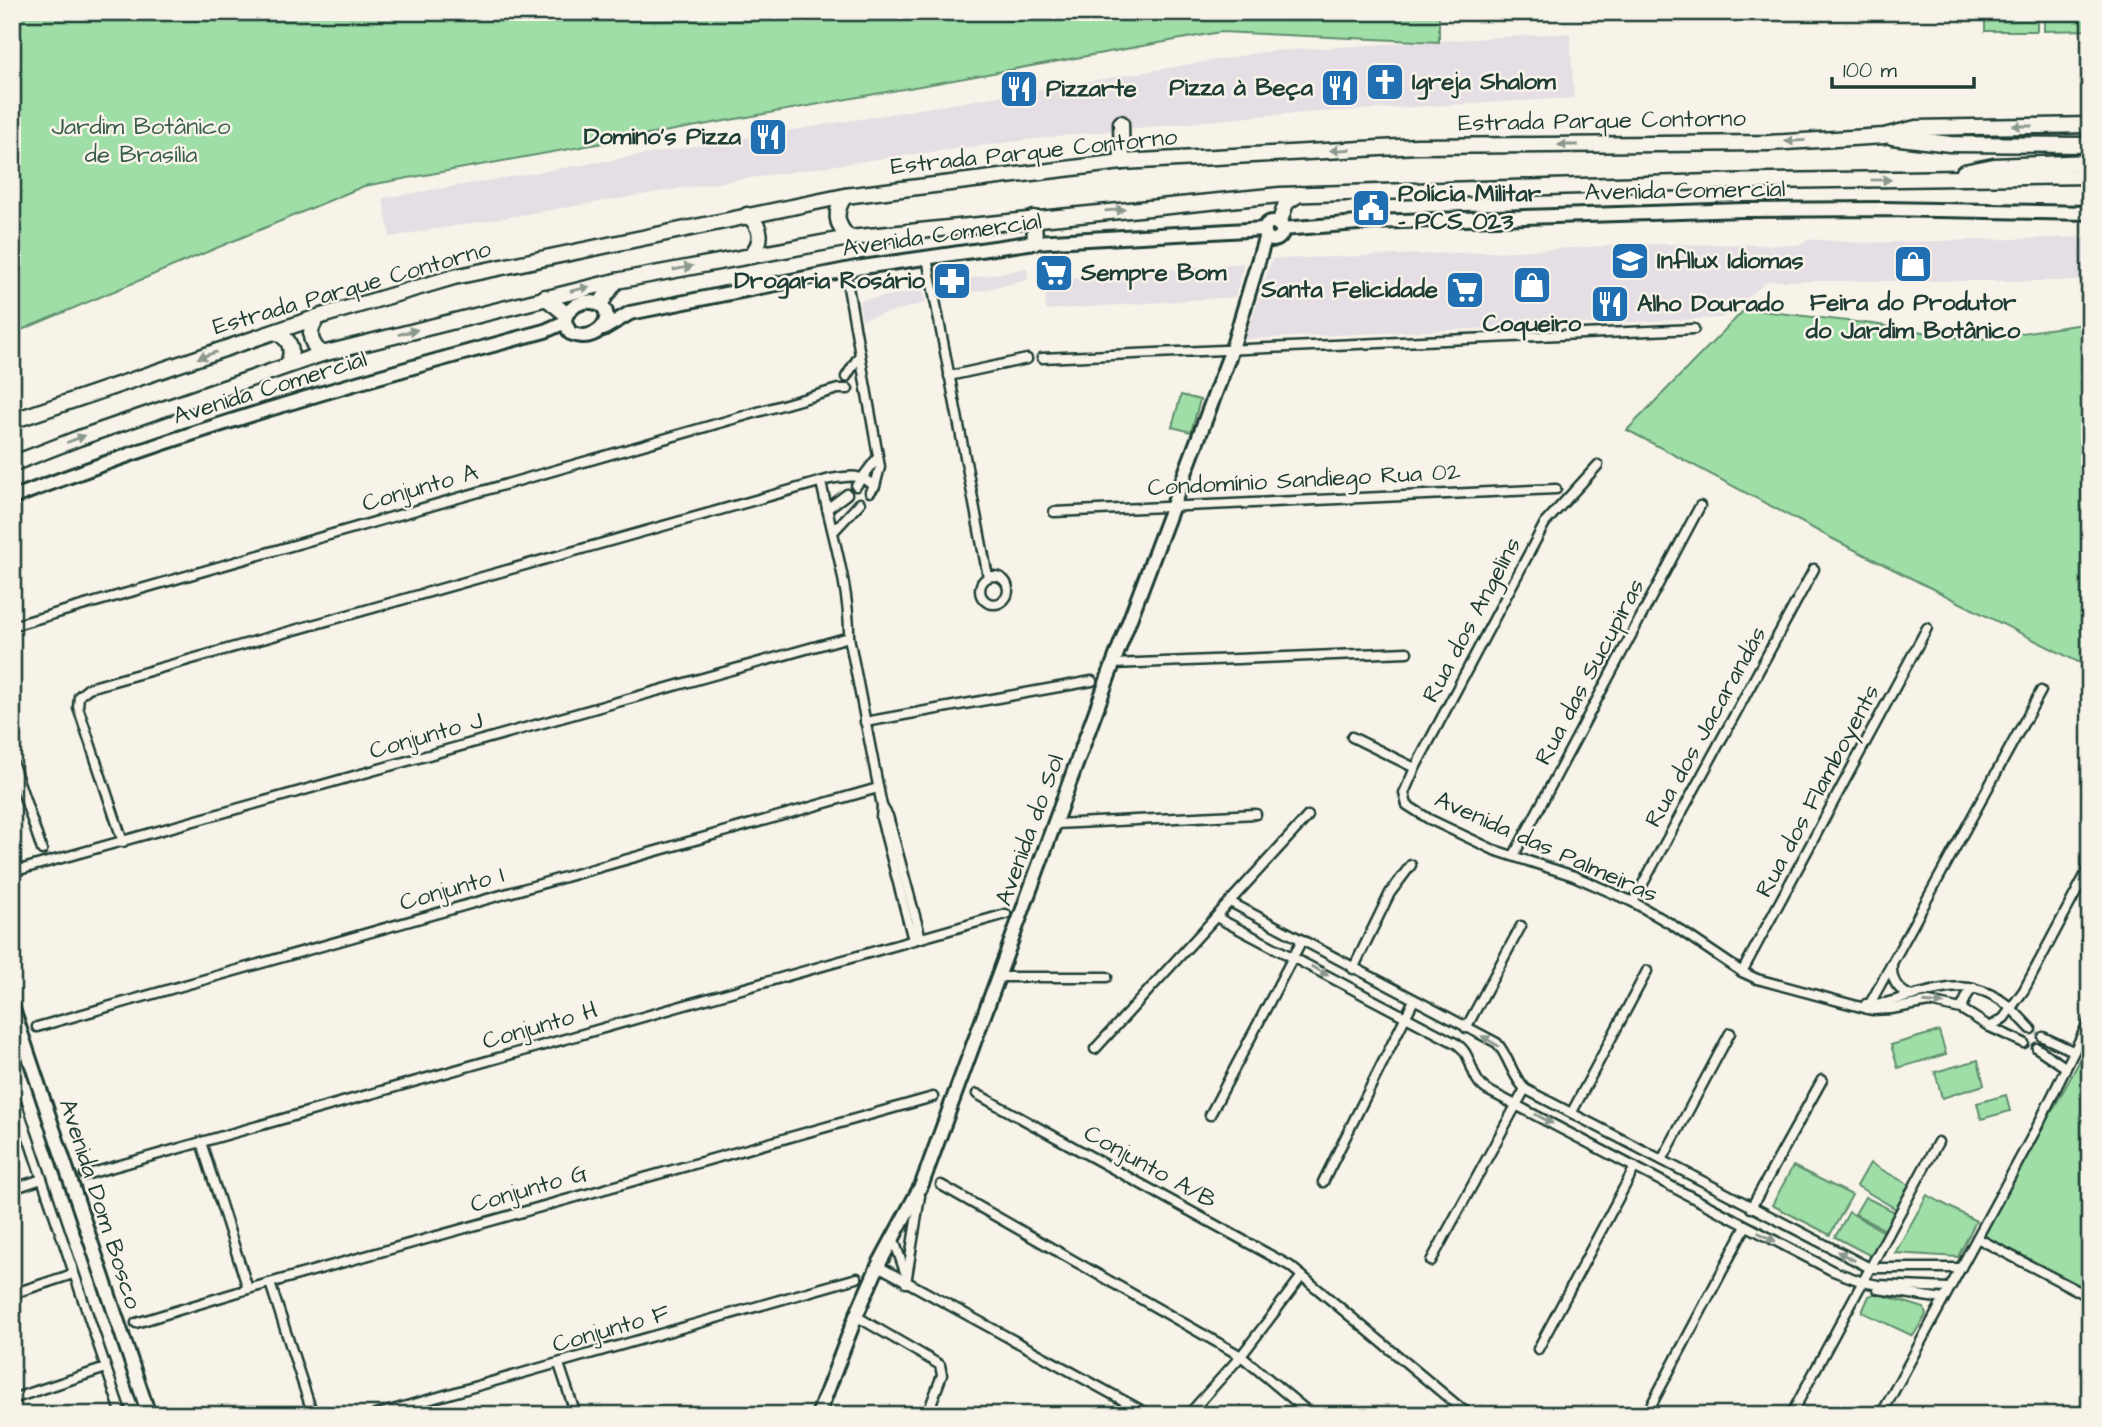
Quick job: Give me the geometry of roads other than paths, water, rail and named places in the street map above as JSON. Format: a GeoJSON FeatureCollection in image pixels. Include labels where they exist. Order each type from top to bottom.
{"type":"FeatureCollection","features":[{"type":"Feature","properties":{"kind":"highway"},"geometry":{"type":"LineString","coordinates":[[1121,123],[1122,162]]}},
{"type":"Feature","properties":{"kind":"highway","name":"Estrada Parque Contorno"},"geometry":{"type":"LineString","coordinates":[[12,421],[318,317],[454,278],[845,195],[1122,162],[1418,146],[1769,143],[1884,136],[1916,128],[2090,125]]}},
{"type":"Feature","properties":{"kind":"highway"},"geometry":{"type":"LineString","coordinates":[[1884,136],[1950,144],[2090,145]]}},
{"type":"Feature","properties":{"kind":"highway"},"geometry":{"type":"LineString","coordinates":[[1921,179],[1994,166],[2090,162]]}},
{"type":"Feature","properties":{"kind":"highway"},"geometry":{"type":"LineString","coordinates":[[12,464],[321,354],[616,281],[849,238],[1299,194],[1712,182],[2090,176]]}},
{"type":"Feature","properties":{"kind":"highway"},"geometry":{"type":"LineString","coordinates":[[1273,230],[1286,204],[1299,194]]}},
{"type":"Feature","properties":{"kind":"highway"},"geometry":{"type":"LineString","coordinates":[[845,195],[837,212],[842,231],[849,238]]}},
{"type":"Feature","properties":{"kind":"highway"},"geometry":{"type":"LineString","coordinates":[[1263,196],[1270,208],[1273,230]]}},
{"type":"Feature","properties":{"kind":"highway"},"geometry":{"type":"LineString","coordinates":[[747,215],[758,227],[760,235],[759,247],[751,254]]}},
{"type":"Feature","properties":{"kind":"highway"},"geometry":{"type":"LineString","coordinates":[[1034,218],[1035,242]]}},
{"type":"Feature","properties":{"kind":"highway"},"geometry":{"type":"LineString","coordinates":[[604,315],[616,281]]}},
{"type":"Feature","properties":{"kind":"highway"},"geometry":{"type":"LineString","coordinates":[[545,297],[567,323]]}},
{"type":"Feature","properties":{"kind":"highway"},"geometry":{"type":"LineString","coordinates":[[318,317],[312,324],[310,333],[311,342],[321,354]]}},
{"type":"Feature","properties":{"kind":"highway"},"geometry":{"type":"LineString","coordinates":[[275,332],[288,340],[291,347],[288,364]]}},
{"type":"Feature","properties":{"kind":"street","name":"Avenida Comercial"},"geometry":{"type":"LineString","coordinates":[[12,498],[219,423],[545,331],[567,323],[576,305],[584,302],[604,315],[630,313],[845,270],[1035,242],[1273,230],[1371,222],[1744,210],[1884,209],[2090,213]]}},
{"type":"Feature","properties":{"kind":"street","name":"Avenida do Sol"},"geometry":{"type":"LineString","coordinates":[[818,1415],[878,1266],[922,1184],[1232,349],[1262,251],[1273,230]]}},
{"type":"Feature","properties":{"kind":"street"},"geometry":{"type":"LineString","coordinates":[[926,258],[937,302],[988,577]]}},
{"type":"Feature","properties":{"kind":"street"},"geometry":{"type":"LineString","coordinates":[[845,270],[859,356],[852,388]]}},
{"type":"Feature","properties":{"kind":"street","name":"Avenida Comercial"},"geometry":{"type":"LineString","coordinates":[[567,323],[584,336],[604,315],[630,313]]}},
{"type":"Feature","properties":{"kind":"street"},"geometry":{"type":"LineString","coordinates":[[1042,358],[1694,329]]}},
{"type":"Feature","properties":{"kind":"street"},"geometry":{"type":"LineString","coordinates":[[123,842],[78,706],[79,696],[89,688],[821,482],[855,476],[864,478],[872,489],[880,467],[878,457],[852,388],[845,378],[859,356]]}},
{"type":"Feature","properties":{"kind":"street"},"geometry":{"type":"LineString","coordinates":[[949,376],[1027,359]]}},
{"type":"Feature","properties":{"kind":"street","name":"Conjunto A"},"geometry":{"type":"LineString","coordinates":[[12,626],[852,388]]}},
{"type":"Feature","properties":{"kind":"street"},"geometry":{"type":"LineString","coordinates":[[856,486],[878,457]]}},
{"type":"Feature","properties":{"kind":"street","name":"Rua dos Angelins"},"geometry":{"type":"LineString","coordinates":[[1407,805],[1404,793],[1415,768],[1545,523],[1598,465]]}},
{"type":"Feature","properties":{"kind":"street"},"geometry":{"type":"LineString","coordinates":[[821,482],[833,532],[849,637],[882,806],[881,818],[896,860],[917,939]]}},
{"type":"Feature","properties":{"kind":"street","name":"Condomínio Sandiego Rua 02"},"geometry":{"type":"LineString","coordinates":[[1054,512],[1556,489]]}},
{"type":"Feature","properties":{"kind":"street"},"geometry":{"type":"LineString","coordinates":[[827,509],[847,494]]}},
{"type":"Feature","properties":{"kind":"street"},"geometry":{"type":"LineString","coordinates":[[833,532],[860,503]]}},
{"type":"Feature","properties":{"kind":"street","name":"Rua das Sucupiras"},"geometry":{"type":"LineString","coordinates":[[1514,855],[1700,506]]}},
{"type":"Feature","properties":{"kind":"street","name":"Rua dos Jacarandás"},"geometry":{"type":"LineString","coordinates":[[1633,902],[1814,569]]}},
{"type":"Feature","properties":{"kind":"street","name":"Rua dos Flamboyents"},"geometry":{"type":"LineString","coordinates":[[1742,972],[1927,628]]}},
{"type":"Feature","properties":{"kind":"street","name":"Conjunto J"},"geometry":{"type":"LineString","coordinates":[[12,872],[849,637]]}},
{"type":"Feature","properties":{"kind":"street"},"geometry":{"type":"LineString","coordinates":[[1113,664],[1407,652]]}},
{"type":"Feature","properties":{"kind":"street"},"geometry":{"type":"LineString","coordinates":[[865,722],[1093,681]]}},
{"type":"Feature","properties":{"kind":"street"},"geometry":{"type":"LineString","coordinates":[[1869,1006],[2040,691]]}},
{"type":"Feature","properties":{"kind":"street"},"geometry":{"type":"LineString","coordinates":[[1352,737],[1415,768]]}},
{"type":"Feature","properties":{"kind":"street"},"geometry":{"type":"LineString","coordinates":[[12,761],[42,850]]}},
{"type":"Feature","properties":{"kind":"street","name":"Conjunto I"},"geometry":{"type":"LineString","coordinates":[[37,1027],[878,789]]}},
{"type":"Feature","properties":{"kind":"street","name":"Avenida das Palmeiras"},"geometry":{"type":"LineString","coordinates":[[1407,805],[1477,843],[1574,876],[1633,902],[1742,972],[1775,984],[1869,1006],[1891,1009],[1929,1002],[1948,1004],[2024,1043]]}},
{"type":"Feature","properties":{"kind":"street"},"geometry":{"type":"LineString","coordinates":[[1056,824],[1256,814]]}},
{"type":"Feature","properties":{"kind":"street"},"geometry":{"type":"LineString","coordinates":[[1095,1049],[1308,816]]}},
{"type":"Feature","properties":{"kind":"street"},"geometry":{"type":"LineString","coordinates":[[1353,969],[1390,893],[1412,865]]}},
{"type":"Feature","properties":{"kind":"street"},"geometry":{"type":"LineString","coordinates":[[1990,1027],[2004,1018],[2024,990],[2090,866]]}},
{"type":"Feature","properties":{"kind":"street"},"geometry":{"type":"LineString","coordinates":[[1230,902],[1497,1043],[1506,1055],[1516,1079],[1525,1088],[1870,1268],[1960,1268]]}},
{"type":"Feature","properties":{"kind":"street","name":"Conjunto H"},"geometry":{"type":"LineString","coordinates":[[85,1175],[1006,914]]}},
{"type":"Feature","properties":{"kind":"street"},"geometry":{"type":"LineString","coordinates":[[1216,917],[1462,1048],[1480,1085],[1746,1226],[1833,1271],[1863,1283],[1883,1290],[1944,1299]]}},
{"type":"Feature","properties":{"kind":"street"},"geometry":{"type":"LineString","coordinates":[[1466,1028],[1521,926]]}},
{"type":"Feature","properties":{"kind":"street"},"geometry":{"type":"LineString","coordinates":[[1210,1115],[1302,940]]}},
{"type":"Feature","properties":{"kind":"street"},"geometry":{"type":"LineString","coordinates":[[1869,1006],[1891,974],[1892,964]]}},
{"type":"Feature","properties":{"kind":"street"},"geometry":{"type":"LineString","coordinates":[[1572,1112],[1647,971]]}},
{"type":"Feature","properties":{"kind":"street"},"geometry":{"type":"LineString","coordinates":[[1891,974],[1899,989],[1911,996]]}},
{"type":"Feature","properties":{"kind":"street"},"geometry":{"type":"LineString","coordinates":[[998,977],[1107,977]]}},
{"type":"Feature","properties":{"kind":"street","name":"Avenida das Palmeiras"},"geometry":{"type":"LineString","coordinates":[[1869,1006],[1951,987],[1974,988],[1996,996],[2031,1029]]}},
{"type":"Feature","properties":{"kind":"street"},"geometry":{"type":"LineString","coordinates":[[1961,1009],[1974,988]]}},
{"type":"Feature","properties":{"kind":"street"},"geometry":{"type":"LineString","coordinates":[[1323,1182],[1414,1000]]}},
{"type":"Feature","properties":{"kind":"street","name":"Avenida Dom Bosco"},"geometry":{"type":"LineString","coordinates":[[12,1006],[149,1415]]}},
{"type":"Feature","properties":{"kind":"street"},"geometry":{"type":"LineString","coordinates":[[1881,1415],[2035,1131],[2090,1019]]}},
{"type":"Feature","properties":{"kind":"street"},"geometry":{"type":"LineString","coordinates":[[1662,1160],[1730,1033]]}},
{"type":"Feature","properties":{"kind":"street"},"geometry":{"type":"LineString","coordinates":[[2065,1067],[2039,1049],[2044,1038],[2073,1051]]}},
{"type":"Feature","properties":{"kind":"street"},"geometry":{"type":"LineString","coordinates":[[1751,1208],[1822,1080]]}},
{"type":"Feature","properties":{"kind":"street"},"geometry":{"type":"LineString","coordinates":[[1431,1261],[1525,1088]]}},
{"type":"Feature","properties":{"kind":"street"},"geometry":{"type":"LineString","coordinates":[[12,1090],[122,1415]]}},
{"type":"Feature","properties":{"kind":"street","name":"Conjunto A/B"},"geometry":{"type":"LineString","coordinates":[[977,1094],[1274,1257],[1302,1276],[1469,1415]]}},
{"type":"Feature","properties":{"kind":"street","name":"Conjunto G"},"geometry":{"type":"LineString","coordinates":[[136,1323],[248,1289],[933,1097]]}},
{"type":"Feature","properties":{"kind":"street"},"geometry":{"type":"LineString","coordinates":[[1603,1150],[1611,1134]]}},
{"type":"Feature","properties":{"kind":"street"},"geometry":{"type":"LineString","coordinates":[[201,1142],[248,1289]]}},
{"type":"Feature","properties":{"kind":"street"},"geometry":{"type":"LineString","coordinates":[[1791,1415],[1938,1142]]}},
{"type":"Feature","properties":{"kind":"street"},"geometry":{"type":"LineString","coordinates":[[1538,1349],[1635,1167]]}},
{"type":"Feature","properties":{"kind":"street"},"geometry":{"type":"LineString","coordinates":[[12,1189],[42,1179]]}},
{"type":"Feature","properties":{"kind":"street"},"geometry":{"type":"LineString","coordinates":[[906,1279],[922,1184]]}},
{"type":"Feature","properties":{"kind":"street"},"geometry":{"type":"LineString","coordinates":[[941,1185],[1241,1356],[1312,1415]]}},
{"type":"Feature","properties":{"kind":"street"},"geometry":{"type":"LineString","coordinates":[[1701,1202],[1710,1186]]}},
{"type":"Feature","properties":{"kind":"street"},"geometry":{"type":"LineString","coordinates":[[1646,1415],[1746,1226]]}},
{"type":"Feature","properties":{"kind":"street"},"geometry":{"type":"LineString","coordinates":[[906,1279],[895,1232],[908,1232],[912,1240]]}},
{"type":"Feature","properties":{"kind":"street"},"geometry":{"type":"LineString","coordinates":[[1977,1238],[2090,1297]]}},
{"type":"Feature","properties":{"kind":"street"},"geometry":{"type":"LineString","coordinates":[[878,1266],[1150,1415]]}},
{"type":"Feature","properties":{"kind":"street"},"geometry":{"type":"LineString","coordinates":[[12,1294],[73,1274]]}},
{"type":"Feature","properties":{"kind":"street"},"geometry":{"type":"LineString","coordinates":[[1188,1415],[1241,1356],[1302,1276]]}},
{"type":"Feature","properties":{"kind":"street","name":"Conjunto F"},"geometry":{"type":"LineString","coordinates":[[375,1415],[857,1278]]}},
{"type":"Feature","properties":{"kind":"street"},"geometry":{"type":"LineString","coordinates":[[270,1283],[313,1415]]}},
{"type":"Feature","properties":{"kind":"street"},"geometry":{"type":"LineString","coordinates":[[1863,1283],[1949,1288]]}},
{"type":"Feature","properties":{"kind":"street"},"geometry":{"type":"LineString","coordinates":[[856,1316],[942,1368],[942,1375],[927,1415]]}},
{"type":"Feature","properties":{"kind":"street"},"geometry":{"type":"LineString","coordinates":[[559,1364],[576,1415]]}},
{"type":"Feature","properties":{"kind":"street"},"geometry":{"type":"LineString","coordinates":[[12,1399],[106,1368]]}},
{"type":"Feature","properties":{"kind":"place","name":"Igreja Shalom"},"geometry":{"type":"Point","coordinates":[1385,82]}},
{"type":"Feature","properties":{"kind":"place","name":"Pizza à Beça"},"geometry":{"type":"Point","coordinates":[1340,88]}},
{"type":"Feature","properties":{"kind":"place","name":"Pizzarte"},"geometry":{"type":"Point","coordinates":[1019,89]}},
{"type":"Feature","properties":{"kind":"place","name":"Domino's Pizza"},"geometry":{"type":"Point","coordinates":[768,137]}},
{"type":"Feature","properties":{"kind":"place","name":"Polícia Militar - PCS 023"},"geometry":{"type":"Point","coordinates":[1371,208]}},
{"type":"Feature","properties":{"kind":"place","name":"Infllux Idiomas"},"geometry":{"type":"Point","coordinates":[1630,261]}},
{"type":"Feature","properties":{"kind":"place","name":"Feira do Produtor do Jardim Botânico"},"geometry":{"type":"Point","coordinates":[1913,264]}},
{"type":"Feature","properties":{"kind":"place","name":"Sempre Bom"},"geometry":{"type":"Point","coordinates":[1054,273]}},
{"type":"Feature","properties":{"kind":"place","name":"Drogaria Rosário"},"geometry":{"type":"Point","coordinates":[952,281]}},
{"type":"Feature","properties":{"kind":"place","name":"Coqueiro"},"geometry":{"type":"Point","coordinates":[1532,285]}},
{"type":"Feature","properties":{"kind":"place","name":"Santa Felicidade"},"geometry":{"type":"Point","coordinates":[1465,290]}},
{"type":"Feature","properties":{"kind":"place","name":"Alho Dourado"},"geometry":{"type":"Point","coordinates":[1610,304]}},
{"type":"Feature","properties":{"kind":"park label","name":"Jardim Botânico de Brasília"},"geometry":{"type":"Point","coordinates":[141,141]}}]}
